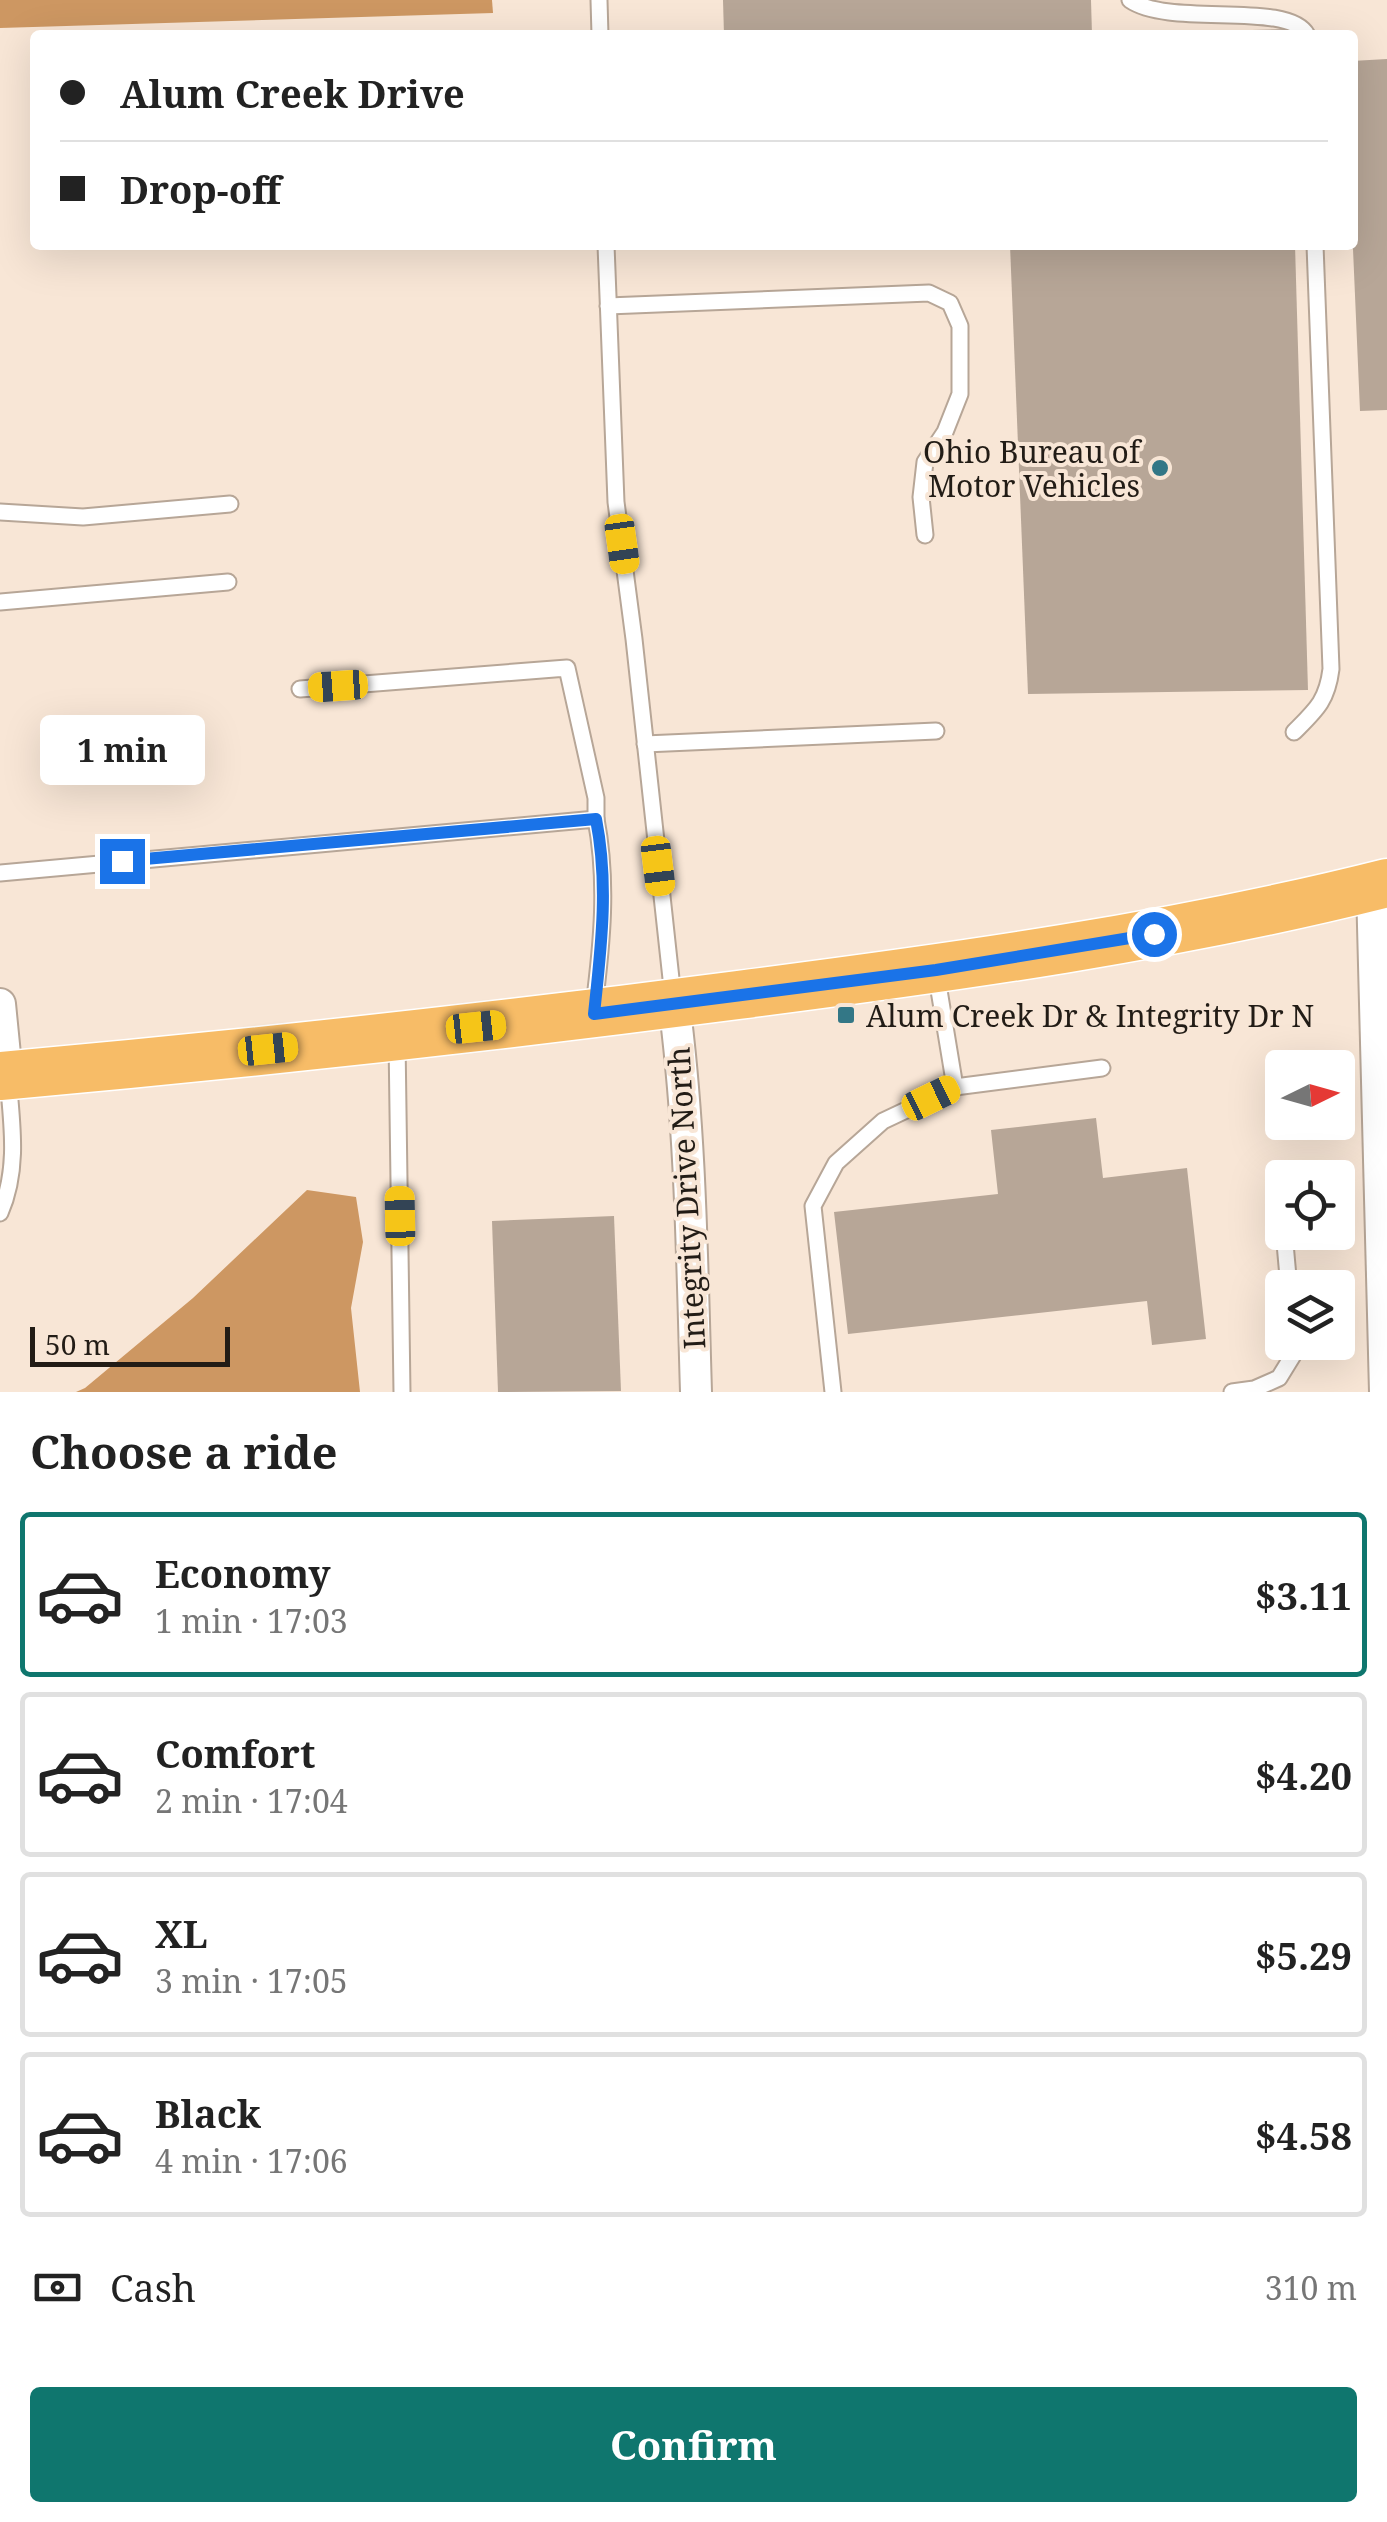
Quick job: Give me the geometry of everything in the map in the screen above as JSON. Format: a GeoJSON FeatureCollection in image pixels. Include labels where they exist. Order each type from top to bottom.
{"type":"FeatureCollection","features":[{"type":"Feature","properties":{"kind":"main road"},"geometry":{"type":"LineString","coordinates":[[4,1076],[594,1014],[936,970],[1172,931],[1379,885]]}},
{"type":"Feature","properties":{"kind":"street"},"geometry":{"type":"LineString","coordinates":[[1379,885],[1385,1392]]}},
{"type":"Feature","properties":{"kind":"street"},"geometry":{"type":"LineString","coordinates":[[0,1004],[4,1076]]}},
{"type":"Feature","properties":{"kind":"street","name":"Integrity Drive North"},"geometry":{"type":"LineString","coordinates":[[674,1004],[689,1142],[696,1392]]}},
{"type":"Feature","properties":{"kind":"lane"},"geometry":{"type":"LineString","coordinates":[[598,0],[600,30]]}},
{"type":"Feature","properties":{"kind":"lane"},"geometry":{"type":"LineString","coordinates":[[1130,0],[1154,7],[1263,4],[1283,8],[1300,18],[1305,30]]}},
{"type":"Feature","properties":{"kind":"lane"},"geometry":{"type":"LineString","coordinates":[[606,250],[616,502],[674,1004]]}},
{"type":"Feature","properties":{"kind":"lane"},"geometry":{"type":"LineString","coordinates":[[1294,732],[1321,704],[1331,668],[1315,250]]}},
{"type":"Feature","properties":{"kind":"lane"},"geometry":{"type":"LineString","coordinates":[[608,306],[928,292],[950,303],[960,326],[960,394],[945,432],[925,462],[920,497],[925,534]]}},
{"type":"Feature","properties":{"kind":"lane"},"geometry":{"type":"LineString","coordinates":[[0,512],[83,517],[230,504]]}},
{"type":"Feature","properties":{"kind":"lane"},"geometry":{"type":"LineString","coordinates":[[0,602],[228,582]]}},
{"type":"Feature","properties":{"kind":"lane"},"geometry":{"type":"LineString","coordinates":[[300,689],[567,668],[596,798],[603,862],[604,934],[594,1014]]}},
{"type":"Feature","properties":{"kind":"lane"},"geometry":{"type":"LineString","coordinates":[[644,744],[936,731]]}},
{"type":"Feature","properties":{"kind":"lane"},"geometry":{"type":"LineString","coordinates":[[0,873],[596,819]]}},
{"type":"Feature","properties":{"kind":"lane"},"geometry":{"type":"LineString","coordinates":[[936,970],[955,1086]]}},
{"type":"Feature","properties":{"kind":"lane"},"geometry":{"type":"LineString","coordinates":[[397,1036],[402,1392]]}},
{"type":"Feature","properties":{"kind":"lane"},"geometry":{"type":"LineString","coordinates":[[834,1392],[813,1206],[836,1163],[883,1122],[955,1086],[1102,1068]]}},
{"type":"Feature","properties":{"kind":"lane"},"geometry":{"type":"LineString","coordinates":[[0,1213],[12,1171],[14,1133],[4,1076]]}},
{"type":"Feature","properties":{"kind":"lane"},"geometry":{"type":"LineString","coordinates":[[1232,1392],[1254,1389],[1279,1378],[1290,1360]]}},
{"type":"Feature","properties":{"kind":"shaded area"},"geometry":{"type":"Polygon","coordinates":[[[0,0],[492,0],[493,13],[0,28],[0,0]]]}},
{"type":"Feature","properties":{"kind":"shaded area"},"geometry":{"type":"Polygon","coordinates":[[[307,1190],[356,1197],[363,1242],[351,1308],[360,1392],[76,1392],[193,1298],[307,1190]]]}},
{"type":"Feature","properties":{"kind":"building"},"geometry":{"type":"Polygon","coordinates":[[[723,0],[1091,0],[1092,30],[724,30],[723,0]]]}},
{"type":"Feature","properties":{"kind":"building"},"geometry":{"type":"Polygon","coordinates":[[[1387,59],[1387,410],[1360,411],[1353,250],[1358,250],[1358,61],[1387,59]]]}},
{"type":"Feature","properties":{"kind":"building","name":"Ohio Bureau of Motor Vehicles"},"geometry":{"type":"Polygon","coordinates":[[[1010,250],[1295,250],[1308,690],[1028,694],[1010,250]]]}},
{"type":"Feature","properties":{"kind":"building"},"geometry":{"type":"Polygon","coordinates":[[[1096,1118],[1103,1178],[1187,1168],[1206,1339],[1152,1345],[1147,1301],[848,1334],[834,1212],[998,1194],[991,1130],[1096,1118]]]}},
{"type":"Feature","properties":{"kind":"building"},"geometry":{"type":"Polygon","coordinates":[[[614,1216],[621,1391],[498,1392],[492,1221],[614,1216]]]}},
{"type":"Feature","properties":{"kind":"place","name":"Ohio Bureau of Motor Vehicles"},"geometry":{"type":"Point","coordinates":[1160,468]}},
{"type":"Feature","properties":{"kind":"place","name":"Alum Creek Dr & Integrity Dr N"},"geometry":{"type":"Point","coordinates":[846,1015]}},
{"type":"Feature","properties":{"kind":"route"},"geometry":{"type":"LineString","coordinates":[[122,861],[596,819],[603,862],[604,934],[594,1014],[936,970],[1154,934]]}}]}
